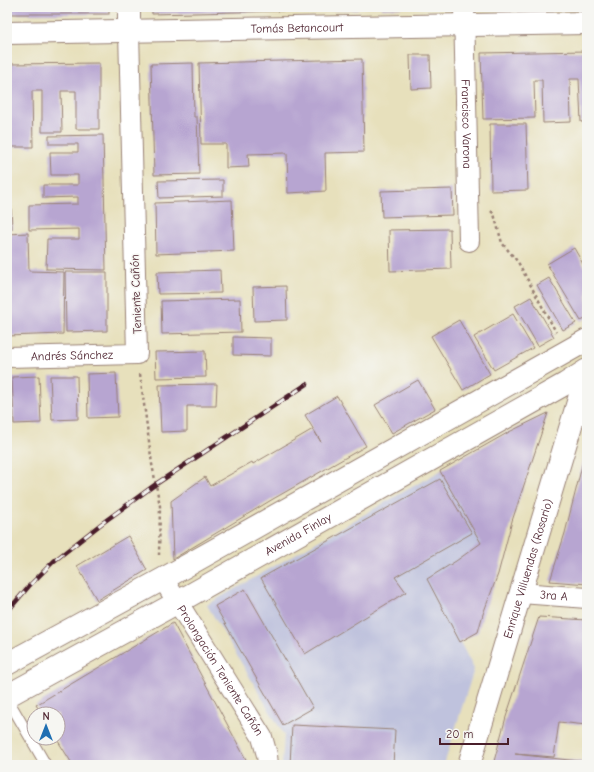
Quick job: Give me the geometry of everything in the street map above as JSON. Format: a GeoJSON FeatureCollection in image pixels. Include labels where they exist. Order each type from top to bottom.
{"type":"FeatureCollection","features":[{"type":"Feature","properties":{"kind":"main road","name":"Teniente Cañón"},"geometry":{"type":"LineString","coordinates":[[129,7],[129,31]]}},
{"type":"Feature","properties":{"kind":"main road","name":"Tomás Betancourt"},"geometry":{"type":"LineString","coordinates":[[7,33],[129,31],[464,16],[587,23]]}},
{"type":"Feature","properties":{"kind":"main road"},"geometry":{"type":"LineString","coordinates":[[7,664],[163,579],[587,340]]}},
{"type":"Feature","properties":{"kind":"main road","name":"Enrique Villuendas (Rosario)"},"geometry":{"type":"LineString","coordinates":[[469,765],[587,371]]}},
{"type":"Feature","properties":{"kind":"main road","name":"Avenida Finlay"},"geometry":{"type":"LineString","coordinates":[[7,697],[587,371]]}},
{"type":"Feature","properties":{"kind":"street","name":"Francisco Varona"},"geometry":{"type":"LineString","coordinates":[[464,16],[470,241]]}},
{"type":"Feature","properties":{"kind":"street","name":"Teniente Cañón"},"geometry":{"type":"LineString","coordinates":[[129,31],[137,354]]}},
{"type":"Feature","properties":{"kind":"street","name":"Andrés Sánchez"},"geometry":{"type":"LineString","coordinates":[[7,356],[137,354]]}},
{"type":"Feature","properties":{"kind":"street","name":"Prolongación Teniente Cañón"},"geometry":{"type":"LineString","coordinates":[[163,579],[262,737],[268,755],[268,765]]}},
{"type":"Feature","properties":{"kind":"street","name":"3ra A"},"geometry":{"type":"LineString","coordinates":[[521,593],[587,598]]}},
{"type":"Feature","properties":{"kind":"lane"},"geometry":{"type":"LineString","coordinates":[[7,697],[46,765]]}},
{"type":"Feature","properties":{"kind":"path"},"geometry":{"type":"LineString","coordinates":[[468,185],[494,214],[502,243],[518,262],[567,351]]}},
{"type":"Feature","properties":{"kind":"path"},"geometry":{"type":"LineString","coordinates":[[137,354],[152,464],[160,506],[159,554],[163,579]]}},
{"type":"Feature","properties":{"kind":"shaded area"},"geometry":{"type":"Polygon","coordinates":[[[440,471],[481,543],[460,642],[474,669],[444,765],[282,765],[284,735],[207,605],[440,471]]]}},
{"type":"Feature","properties":{"kind":"building"},"geometry":{"type":"Polygon","coordinates":[[[7,7],[109,7],[109,14],[7,14],[7,7]]]}},
{"type":"Feature","properties":{"kind":"building"},"geometry":{"type":"Polygon","coordinates":[[[152,7],[283,7],[283,11],[152,14],[152,7]]]}},
{"type":"Feature","properties":{"kind":"building"},"geometry":{"type":"Polygon","coordinates":[[[287,7],[358,7],[358,10],[287,11],[287,7]]]}},
{"type":"Feature","properties":{"kind":"building"},"geometry":{"type":"Polygon","coordinates":[[[382,7],[403,7],[403,8],[382,9],[382,7]]]}},
{"type":"Feature","properties":{"kind":"building"},"geometry":{"type":"Polygon","coordinates":[[[587,51],[587,122],[581,122],[579,79],[570,79],[571,122],[543,123],[542,80],[534,80],[535,118],[483,119],[481,53],[587,51]]]}},
{"type":"Feature","properties":{"kind":"building"},"geometry":{"type":"Polygon","coordinates":[[[410,55],[430,55],[431,88],[411,89],[410,55]]]}},
{"type":"Feature","properties":{"kind":"building"},"geometry":{"type":"Polygon","coordinates":[[[362,59],[364,152],[325,153],[326,191],[288,193],[287,153],[248,154],[249,167],[226,168],[226,144],[201,144],[199,63],[362,59]]]}},
{"type":"Feature","properties":{"kind":"building"},"geometry":{"type":"Polygon","coordinates":[[[99,63],[99,129],[76,129],[76,91],[61,91],[62,132],[42,132],[42,91],[32,91],[33,147],[9,147],[7,64],[99,63]]]}},
{"type":"Feature","properties":{"kind":"building"},"geometry":{"type":"Polygon","coordinates":[[[193,63],[194,117],[197,117],[199,174],[154,175],[151,64],[193,63]]]}},
{"type":"Feature","properties":{"kind":"building"},"geometry":{"type":"Polygon","coordinates":[[[490,124],[526,124],[528,190],[491,191],[490,124]]]}},
{"type":"Feature","properties":{"kind":"building"},"geometry":{"type":"Polygon","coordinates":[[[103,135],[106,270],[46,269],[47,239],[79,239],[79,229],[29,230],[29,205],[78,204],[78,197],[43,198],[43,185],[78,185],[78,175],[51,175],[50,152],[78,152],[78,144],[49,144],[49,136],[103,135]]]}},
{"type":"Feature","properties":{"kind":"building"},"geometry":{"type":"Polygon","coordinates":[[[223,180],[223,196],[159,198],[158,181],[223,180]]]}},
{"type":"Feature","properties":{"kind":"building"},"geometry":{"type":"Polygon","coordinates":[[[452,189],[453,215],[382,217],[381,191],[452,189]]]}},
{"type":"Feature","properties":{"kind":"building"},"geometry":{"type":"Polygon","coordinates":[[[232,200],[234,251],[156,254],[155,203],[232,200]]]}},
{"type":"Feature","properties":{"kind":"building"},"geometry":{"type":"Polygon","coordinates":[[[7,205],[11,205],[12,229],[7,229],[7,205]]]}},
{"type":"Feature","properties":{"kind":"building"},"geometry":{"type":"Polygon","coordinates":[[[450,229],[451,269],[390,271],[389,230],[450,229]]]}},
{"type":"Feature","properties":{"kind":"building"},"geometry":{"type":"Polygon","coordinates":[[[28,233],[29,271],[64,272],[63,334],[7,336],[7,234],[28,233]]]}},
{"type":"Feature","properties":{"kind":"building"},"geometry":{"type":"Polygon","coordinates":[[[574,248],[587,271],[587,318],[581,321],[547,264],[574,248]]]}},
{"type":"Feature","properties":{"kind":"building"},"geometry":{"type":"Polygon","coordinates":[[[220,270],[221,293],[158,294],[157,272],[220,270]]]}},
{"type":"Feature","properties":{"kind":"building"},"geometry":{"type":"Polygon","coordinates":[[[65,272],[107,272],[107,331],[66,332],[65,272]]]}},
{"type":"Feature","properties":{"kind":"building"},"geometry":{"type":"Polygon","coordinates":[[[549,278],[576,323],[563,330],[537,285],[549,278]]]}},
{"type":"Feature","properties":{"kind":"building"},"geometry":{"type":"Polygon","coordinates":[[[286,286],[287,320],[254,321],[253,287],[286,286]]]}},
{"type":"Feature","properties":{"kind":"building"},"geometry":{"type":"Polygon","coordinates":[[[531,297],[554,337],[538,346],[515,306],[531,297]]]}},
{"type":"Feature","properties":{"kind":"building"},"geometry":{"type":"Polygon","coordinates":[[[240,299],[241,332],[162,334],[161,301],[240,299]]]}},
{"type":"Feature","properties":{"kind":"building"},"geometry":{"type":"Polygon","coordinates":[[[513,314],[533,348],[494,370],[474,337],[513,314]]]}},
{"type":"Feature","properties":{"kind":"building"},"geometry":{"type":"Polygon","coordinates":[[[459,320],[490,374],[463,390],[431,336],[459,320]]]}},
{"type":"Feature","properties":{"kind":"building"},"geometry":{"type":"Polygon","coordinates":[[[233,337],[271,338],[271,356],[233,355],[233,337]]]}},
{"type":"Feature","properties":{"kind":"building"},"geometry":{"type":"Polygon","coordinates":[[[205,351],[206,377],[156,378],[155,352],[205,351]]]}},
{"type":"Feature","properties":{"kind":"building"},"geometry":{"type":"Polygon","coordinates":[[[116,373],[118,417],[88,418],[87,374],[116,373]]]}},
{"type":"Feature","properties":{"kind":"building"},"geometry":{"type":"Polygon","coordinates":[[[39,376],[41,423],[14,424],[12,377],[39,376]]]}},
{"type":"Feature","properties":{"kind":"building"},"geometry":{"type":"Polygon","coordinates":[[[50,376],[77,376],[78,419],[52,420],[50,376]]]}},
{"type":"Feature","properties":{"kind":"building"},"geometry":{"type":"Polygon","coordinates":[[[418,380],[435,409],[392,433],[375,405],[418,380]]]}},
{"type":"Feature","properties":{"kind":"building"},"geometry":{"type":"Polygon","coordinates":[[[217,384],[216,406],[187,406],[187,431],[161,432],[159,385],[217,384]]]}},
{"type":"Feature","properties":{"kind":"building"},"geometry":{"type":"Polygon","coordinates":[[[337,396],[366,446],[273,499],[173,559],[171,501],[205,477],[210,486],[252,462],[253,464],[313,429],[321,442],[305,415],[337,396]]]}},
{"type":"Feature","properties":{"kind":"building"},"geometry":{"type":"Polygon","coordinates":[[[548,413],[512,521],[498,574],[478,632],[460,642],[427,579],[481,543],[440,471],[509,432],[548,413]]]}},
{"type":"Feature","properties":{"kind":"building"},"geometry":{"type":"Polygon","coordinates":[[[586,450],[587,584],[550,581],[565,533],[586,450]]]}},
{"type":"Feature","properties":{"kind":"building"},"geometry":{"type":"Polygon","coordinates":[[[440,479],[472,533],[395,577],[406,592],[305,654],[261,578],[440,479]]]}},
{"type":"Feature","properties":{"kind":"building"},"geometry":{"type":"Polygon","coordinates":[[[128,536],[147,570],[97,600],[77,566],[128,536]]]}},
{"type":"Feature","properties":{"kind":"building"},"geometry":{"type":"Polygon","coordinates":[[[245,589],[313,708],[283,725],[215,606],[245,589]]]}},
{"type":"Feature","properties":{"kind":"building"},"geometry":{"type":"Polygon","coordinates":[[[539,617],[587,620],[586,725],[559,722],[554,757],[515,754],[587,762],[587,765],[493,765],[506,717],[539,617]]]}},
{"type":"Feature","properties":{"kind":"building"},"geometry":{"type":"Polygon","coordinates":[[[173,623],[249,765],[73,765],[61,746],[66,746],[66,706],[36,705],[173,623]]]}},
{"type":"Feature","properties":{"kind":"building"},"geometry":{"type":"Polygon","coordinates":[[[292,725],[395,730],[393,765],[290,765],[292,725]]]}},
{"type":"Feature","properties":{"kind":"railway"},"geometry":{"type":"LineString","coordinates":[[7,612],[29,586],[54,561],[101,524],[156,484],[307,384]]}}]}
